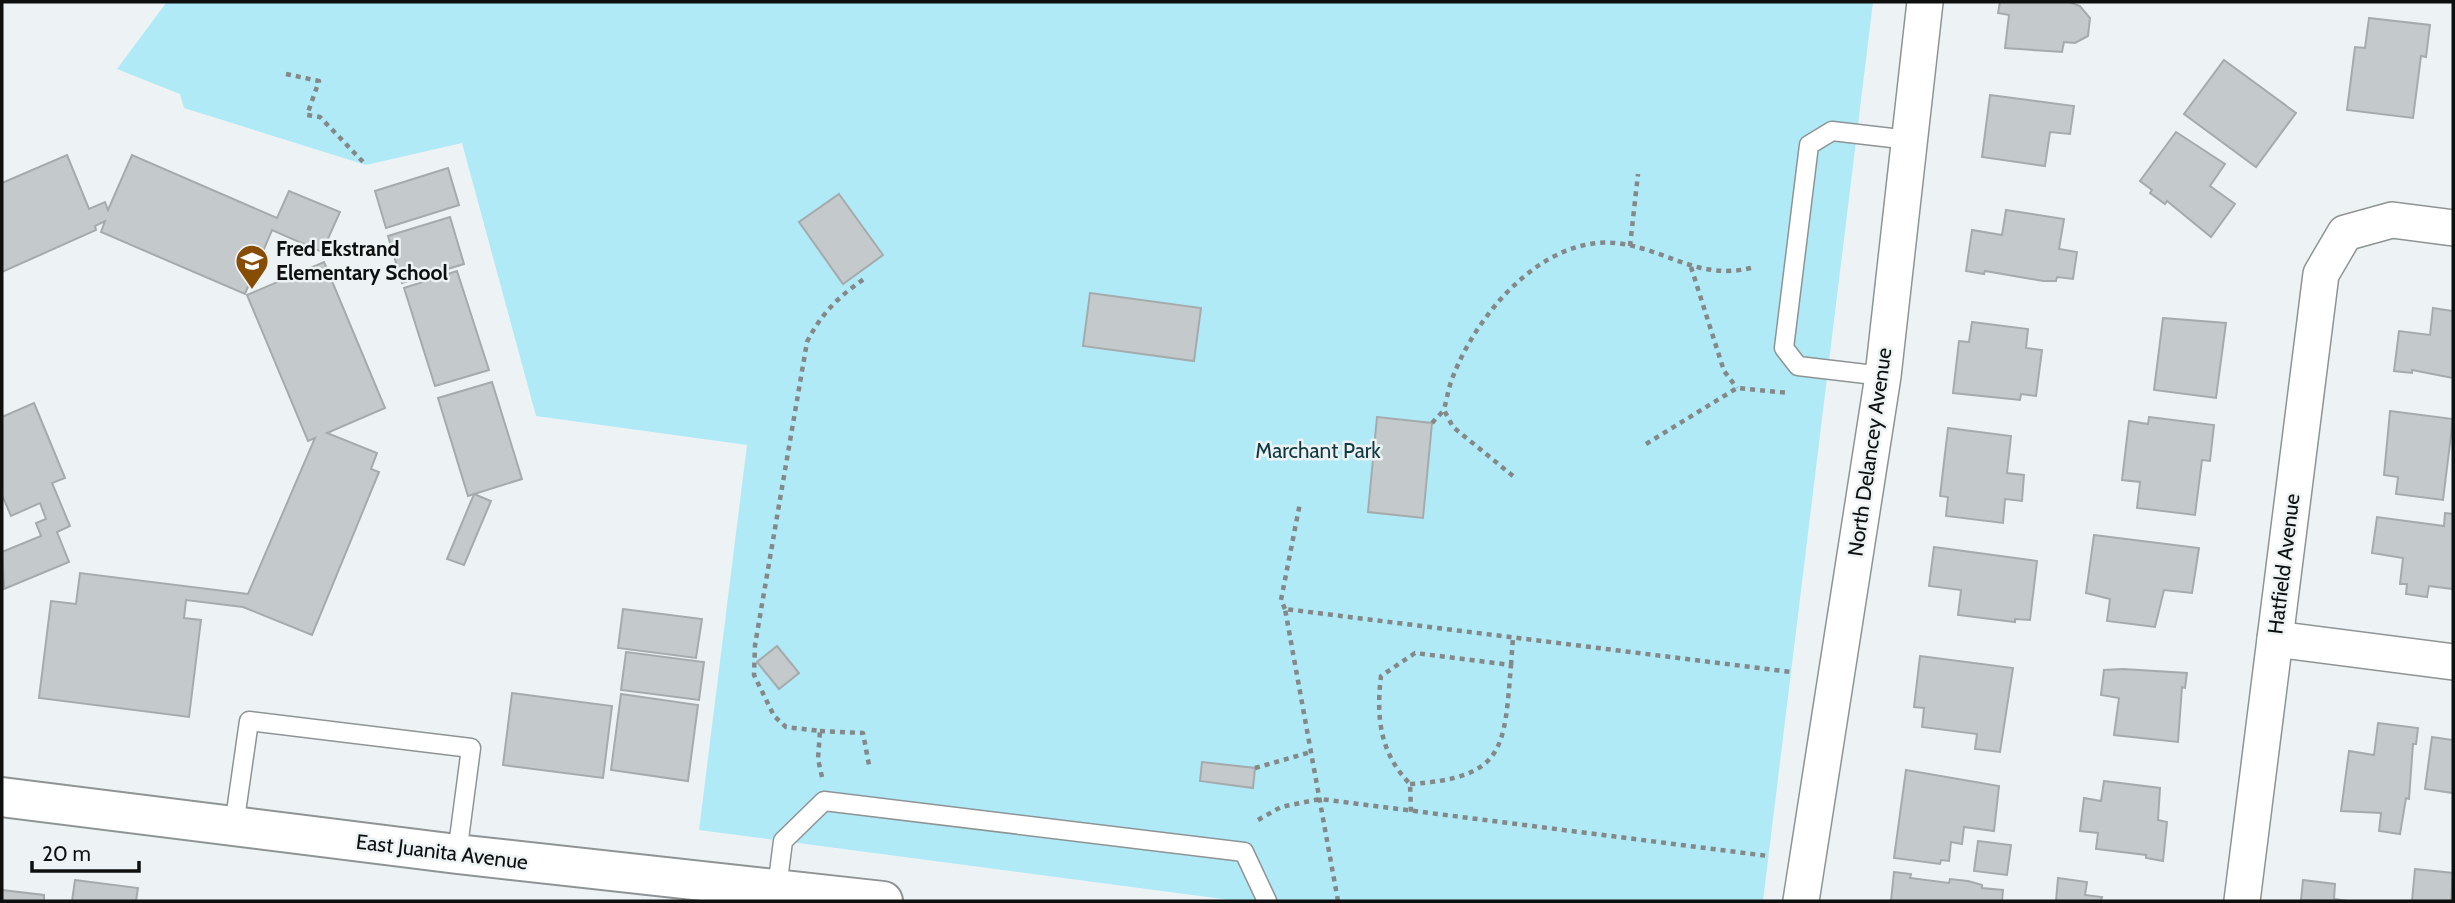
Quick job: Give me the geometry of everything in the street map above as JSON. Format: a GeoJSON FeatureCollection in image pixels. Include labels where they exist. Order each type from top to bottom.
{"type":"FeatureCollection","features":[{"type":"Feature","properties":{"kind":"street","name":"North Delancey Avenue"},"geometry":{"type":"LineString","coordinates":[[1801,901],[1883,376],[1925,2]]}},
{"type":"Feature","properties":{"kind":"street","name":"Hatfield Avenue"},"geometry":{"type":"LineString","coordinates":[[2242,901],[2321,274],[2345,233],[2392,220],[2453,228]]}},
{"type":"Feature","properties":{"kind":"street"},"geometry":{"type":"LineString","coordinates":[[2275,639],[2453,662]]}},
{"type":"Feature","properties":{"kind":"street","name":"East Juanita Avenue"},"geometry":{"type":"LineString","coordinates":[[2,797],[457,855],[883,901]]}},
{"type":"Feature","properties":{"kind":"lane"},"geometry":{"type":"LineString","coordinates":[[1883,376],[1798,366],[1784,348],[1809,145],[1832,131],[1909,140]]}},
{"type":"Feature","properties":{"kind":"lane"},"geometry":{"type":"LineString","coordinates":[[234,826],[249,721],[471,748],[457,855]]}},
{"type":"Feature","properties":{"kind":"lane"},"geometry":{"type":"LineString","coordinates":[[777,888],[783,841],[824,801],[1244,852],[1267,901]]}},
{"type":"Feature","properties":{"kind":"path"},"geometry":{"type":"LineString","coordinates":[[286,74],[319,81],[307,115],[320,117],[366,165]]}},
{"type":"Feature","properties":{"kind":"path"},"geometry":{"type":"LineString","coordinates":[[1630,246],[1638,174]]}},
{"type":"Feature","properties":{"kind":"path"},"geometry":{"type":"LineString","coordinates":[[1432,423],[1444,410],[1454,374],[1488,316],[1520,279],[1548,257],[1582,245],[1630,246],[1651,250],[1691,267],[1711,272],[1751,268]]}},
{"type":"Feature","properties":{"kind":"path"},"geometry":{"type":"LineString","coordinates":[[1691,267],[1724,371],[1737,388]]}},
{"type":"Feature","properties":{"kind":"path"},"geometry":{"type":"LineString","coordinates":[[864,279],[836,298],[807,342],[755,645],[754,675],[774,716],[786,727],[863,733],[869,765]]}},
{"type":"Feature","properties":{"kind":"path"},"geometry":{"type":"LineString","coordinates":[[1646,444],[1737,388],[1800,394]]}},
{"type":"Feature","properties":{"kind":"path"},"geometry":{"type":"LineString","coordinates":[[1444,410],[1453,427],[1513,476]]}},
{"type":"Feature","properties":{"kind":"path"},"geometry":{"type":"LineString","coordinates":[[1300,503],[1281,600],[1285,609],[1338,901]]}},
{"type":"Feature","properties":{"kind":"path"},"geometry":{"type":"LineString","coordinates":[[1285,609],[1791,672]]}},
{"type":"Feature","properties":{"kind":"path"},"geometry":{"type":"LineString","coordinates":[[1410,784],[1450,781],[1489,762],[1505,733],[1513,638]]}},
{"type":"Feature","properties":{"kind":"path"},"geometry":{"type":"LineString","coordinates":[[1411,812],[1410,784],[1394,767],[1384,747],[1377,706],[1381,676],[1415,653],[1511,665]]}},
{"type":"Feature","properties":{"kind":"path"},"geometry":{"type":"LineString","coordinates":[[820,731],[818,759],[822,778]]}},
{"type":"Feature","properties":{"kind":"path"},"geometry":{"type":"LineString","coordinates":[[1255,768],[1311,752]]}},
{"type":"Feature","properties":{"kind":"path"},"geometry":{"type":"LineString","coordinates":[[1258,820],[1281,807],[1320,799],[1768,856]]}},
{"type":"Feature","properties":{"kind":"green space","name":"Marchant Park"},"geometry":{"type":"Polygon","coordinates":[[[160,2],[1873,2],[1763,901],[1238,901],[699,830],[747,445],[536,416],[462,143],[366,165],[184,108],[180,94],[117,69],[166,3],[160,2]]]}},
{"type":"Feature","properties":{"kind":"building"},"geometry":{"type":"Polygon","coordinates":[[[2000,2],[2069,2],[2080,6],[2090,18],[2088,36],[2075,43],[2064,42],[2062,52],[2005,48],[2009,15],[1998,13],[2000,2]]]}},
{"type":"Feature","properties":{"kind":"building"},"geometry":{"type":"Polygon","coordinates":[[[2369,18],[2430,25],[2426,57],[2421,56],[2413,118],[2347,110],[2355,47],[2365,48],[2369,18]]]}},
{"type":"Feature","properties":{"kind":"building"},"geometry":{"type":"Polygon","coordinates":[[[2224,60],[2296,113],[2256,167],[2184,114],[2224,60]]]}},
{"type":"Feature","properties":{"kind":"building"},"geometry":{"type":"Polygon","coordinates":[[[1990,95],[2074,106],[2070,134],[2050,132],[2045,166],[1982,157],[1990,95]]]}},
{"type":"Feature","properties":{"kind":"building"},"geometry":{"type":"Polygon","coordinates":[[[2176,132],[2225,164],[2210,186],[2235,204],[2211,237],[2167,201],[2165,204],[2150,193],[2152,190],[2140,181],[2176,132]]]}},
{"type":"Feature","properties":{"kind":"building"},"geometry":{"type":"Polygon","coordinates":[[[67,155],[89,209],[105,202],[108,210],[132,155],[277,218],[289,191],[340,212],[322,252],[272,230],[245,294],[101,232],[105,221],[95,226],[96,230],[2,272],[2,183],[67,155]]]}},
{"type":"Feature","properties":{"kind":"building"},"geometry":{"type":"Polygon","coordinates":[[[448,168],[459,205],[386,228],[375,191],[448,168]]]}},
{"type":"Feature","properties":{"kind":"building"},"geometry":{"type":"Polygon","coordinates":[[[839,194],[883,255],[843,284],[799,222],[839,194]]]}},
{"type":"Feature","properties":{"kind":"building"},"geometry":{"type":"Polygon","coordinates":[[[2006,210],[2064,219],[2059,249],[2077,252],[2073,279],[2057,277],[2056,281],[2043,281],[1985,271],[1984,274],[1966,271],[1972,230],[2002,235],[2006,210]]]}},
{"type":"Feature","properties":{"kind":"building"},"geometry":{"type":"Polygon","coordinates":[[[450,217],[464,264],[402,283],[388,236],[450,217]]]}},
{"type":"Feature","properties":{"kind":"building"},"geometry":{"type":"Polygon","coordinates":[[[324,262],[385,408],[327,433],[377,453],[371,469],[379,472],[312,635],[243,607],[186,600],[184,618],[201,620],[189,717],[39,698],[51,601],[76,604],[80,573],[248,594],[315,438],[308,441],[247,295],[324,262]]]}},
{"type":"Feature","properties":{"kind":"building"},"geometry":{"type":"Polygon","coordinates":[[[457,271],[489,370],[435,386],[404,288],[457,271]]]}},
{"type":"Feature","properties":{"kind":"building"},"geometry":{"type":"Polygon","coordinates":[[[1090,293],[1201,308],[1194,361],[1083,346],[1090,293]]]}},
{"type":"Feature","properties":{"kind":"building"},"geometry":{"type":"Polygon","coordinates":[[[2433,308],[2453,311],[2453,378],[2412,370],[2412,373],[2394,371],[2399,331],[2430,335],[2433,308]]]}},
{"type":"Feature","properties":{"kind":"building"},"geometry":{"type":"Polygon","coordinates":[[[2163,318],[2226,323],[2216,398],[2154,390],[2163,318]]]}},
{"type":"Feature","properties":{"kind":"building"},"geometry":{"type":"Polygon","coordinates":[[[1972,322],[2028,329],[2026,348],[2042,350],[2036,396],[2021,394],[2020,400],[1953,393],[1959,341],[1969,342],[1972,322]]]}},
{"type":"Feature","properties":{"kind":"building"},"geometry":{"type":"Polygon","coordinates":[[[492,382],[522,479],[468,496],[438,398],[492,382]]]}},
{"type":"Feature","properties":{"kind":"building"},"geometry":{"type":"Polygon","coordinates":[[[34,403],[65,478],[52,483],[70,526],[57,532],[69,562],[4,589],[2,552],[41,536],[36,523],[46,519],[40,503],[11,516],[2,495],[2,417],[34,403]]]}},
{"type":"Feature","properties":{"kind":"building"},"geometry":{"type":"Polygon","coordinates":[[[2390,411],[2453,419],[2443,500],[2396,494],[2398,477],[2384,475],[2390,411]]]}},
{"type":"Feature","properties":{"kind":"building"},"geometry":{"type":"Polygon","coordinates":[[[1377,417],[1432,423],[1423,518],[1368,512],[1377,417]]]}},
{"type":"Feature","properties":{"kind":"building"},"geometry":{"type":"Polygon","coordinates":[[[2149,417],[2214,425],[2210,461],[2202,460],[2195,515],[2137,508],[2140,482],[2122,480],[2129,421],[2148,424],[2149,417]]]}},
{"type":"Feature","properties":{"kind":"building"},"geometry":{"type":"Polygon","coordinates":[[[1948,428],[2011,436],[2007,473],[2024,475],[2022,501],[2005,499],[2003,523],[1946,516],[1948,497],[1940,496],[1948,428]]]}},
{"type":"Feature","properties":{"kind":"building"},"geometry":{"type":"Polygon","coordinates":[[[474,494],[491,501],[464,565],[447,559],[474,494]]]}},
{"type":"Feature","properties":{"kind":"building"},"geometry":{"type":"Polygon","coordinates":[[[2445,513],[2453,514],[2453,589],[2429,586],[2427,597],[2406,594],[2407,584],[2400,584],[2403,558],[2372,553],[2377,517],[2444,526],[2445,513]]]}},
{"type":"Feature","properties":{"kind":"building"},"geometry":{"type":"Polygon","coordinates":[[[2094,535],[2199,548],[2192,593],[2164,590],[2155,627],[2107,621],[2110,599],[2086,593],[2094,535]]]}},
{"type":"Feature","properties":{"kind":"building"},"geometry":{"type":"Polygon","coordinates":[[[1934,547],[2037,561],[2030,620],[2015,619],[2015,622],[1958,615],[1961,590],[1929,586],[1934,547]]]}},
{"type":"Feature","properties":{"kind":"building"},"geometry":{"type":"Polygon","coordinates":[[[623,609],[702,619],[696,658],[618,648],[623,609]]]}},
{"type":"Feature","properties":{"kind":"building"},"geometry":{"type":"Polygon","coordinates":[[[777,646],[799,673],[779,689],[757,662],[777,646]]]}},
{"type":"Feature","properties":{"kind":"building"},"geometry":{"type":"Polygon","coordinates":[[[626,652],[704,662],[699,700],[621,690],[626,652]]]}},
{"type":"Feature","properties":{"kind":"building"},"geometry":{"type":"Polygon","coordinates":[[[1920,656],[2013,668],[2000,752],[1975,749],[1977,734],[1922,727],[1924,708],[1914,707],[1920,656]]]}},
{"type":"Feature","properties":{"kind":"building"},"geometry":{"type":"Polygon","coordinates":[[[2104,670],[2187,673],[2185,688],[2182,687],[2178,742],[2114,735],[2119,698],[2101,695],[2104,670]]]}},
{"type":"Feature","properties":{"kind":"building"},"geometry":{"type":"Polygon","coordinates":[[[512,693],[612,706],[603,778],[503,765],[512,693]]]}},
{"type":"Feature","properties":{"kind":"building"},"geometry":{"type":"Polygon","coordinates":[[[621,694],[698,705],[688,781],[611,770],[621,694]]]}},
{"type":"Feature","properties":{"kind":"building"},"geometry":{"type":"Polygon","coordinates":[[[2378,723],[2418,728],[2416,744],[2413,744],[2409,799],[2406,798],[2400,834],[2379,831],[2381,813],[2341,811],[2349,751],[2374,755],[2378,723]]]}},
{"type":"Feature","properties":{"kind":"building"},"geometry":{"type":"Polygon","coordinates":[[[2432,737],[2453,740],[2453,793],[2425,789],[2432,737]]]}},
{"type":"Feature","properties":{"kind":"building"},"geometry":{"type":"Polygon","coordinates":[[[1202,762],[1255,768],[1253,788],[1200,781],[1202,762]]]}},
{"type":"Feature","properties":{"kind":"building"},"geometry":{"type":"Polygon","coordinates":[[[1906,770],[1999,786],[1994,831],[1964,827],[1962,844],[1951,842],[1949,861],[1941,860],[1940,864],[1894,858],[1906,770]]]}},
{"type":"Feature","properties":{"kind":"building"},"geometry":{"type":"Polygon","coordinates":[[[2104,781],[2160,788],[2158,820],[2167,822],[2163,861],[2146,858],[2146,855],[2096,849],[2098,833],[2080,831],[2084,798],[2101,801],[2104,781]]]}},
{"type":"Feature","properties":{"kind":"building"},"geometry":{"type":"Polygon","coordinates":[[[1978,841],[2011,845],[2007,875],[1974,871],[1978,841]]]}},
{"type":"Feature","properties":{"kind":"building"},"geometry":{"type":"Polygon","coordinates":[[[2415,869],[2453,873],[2451,901],[2412,901],[2415,869]]]}},
{"type":"Feature","properties":{"kind":"building"},"geometry":{"type":"Polygon","coordinates":[[[1894,872],[1911,874],[1910,878],[1949,883],[1950,879],[1968,881],[1982,885],[1982,888],[2003,890],[2002,901],[1891,901],[1894,872]]]}},
{"type":"Feature","properties":{"kind":"building"},"geometry":{"type":"Polygon","coordinates":[[[2058,878],[2087,882],[2085,895],[2102,897],[2101,901],[2056,901],[2058,878]]]}},
{"type":"Feature","properties":{"kind":"building"},"geometry":{"type":"Polygon","coordinates":[[[75,880],[138,888],[136,901],[72,901],[75,880]]]}},
{"type":"Feature","properties":{"kind":"building"},"geometry":{"type":"Polygon","coordinates":[[[2303,880],[2335,884],[2334,899],[2348,901],[2301,900],[2303,880]]]}},
{"type":"Feature","properties":{"kind":"building"},"geometry":{"type":"Polygon","coordinates":[[[2,890],[44,895],[44,901],[2,901],[2,890]]]}},
{"type":"Feature","properties":{"kind":"place","name":"Fred Ekstrand Elementary School"},"geometry":{"type":"Point","coordinates":[252,291]}}]}
